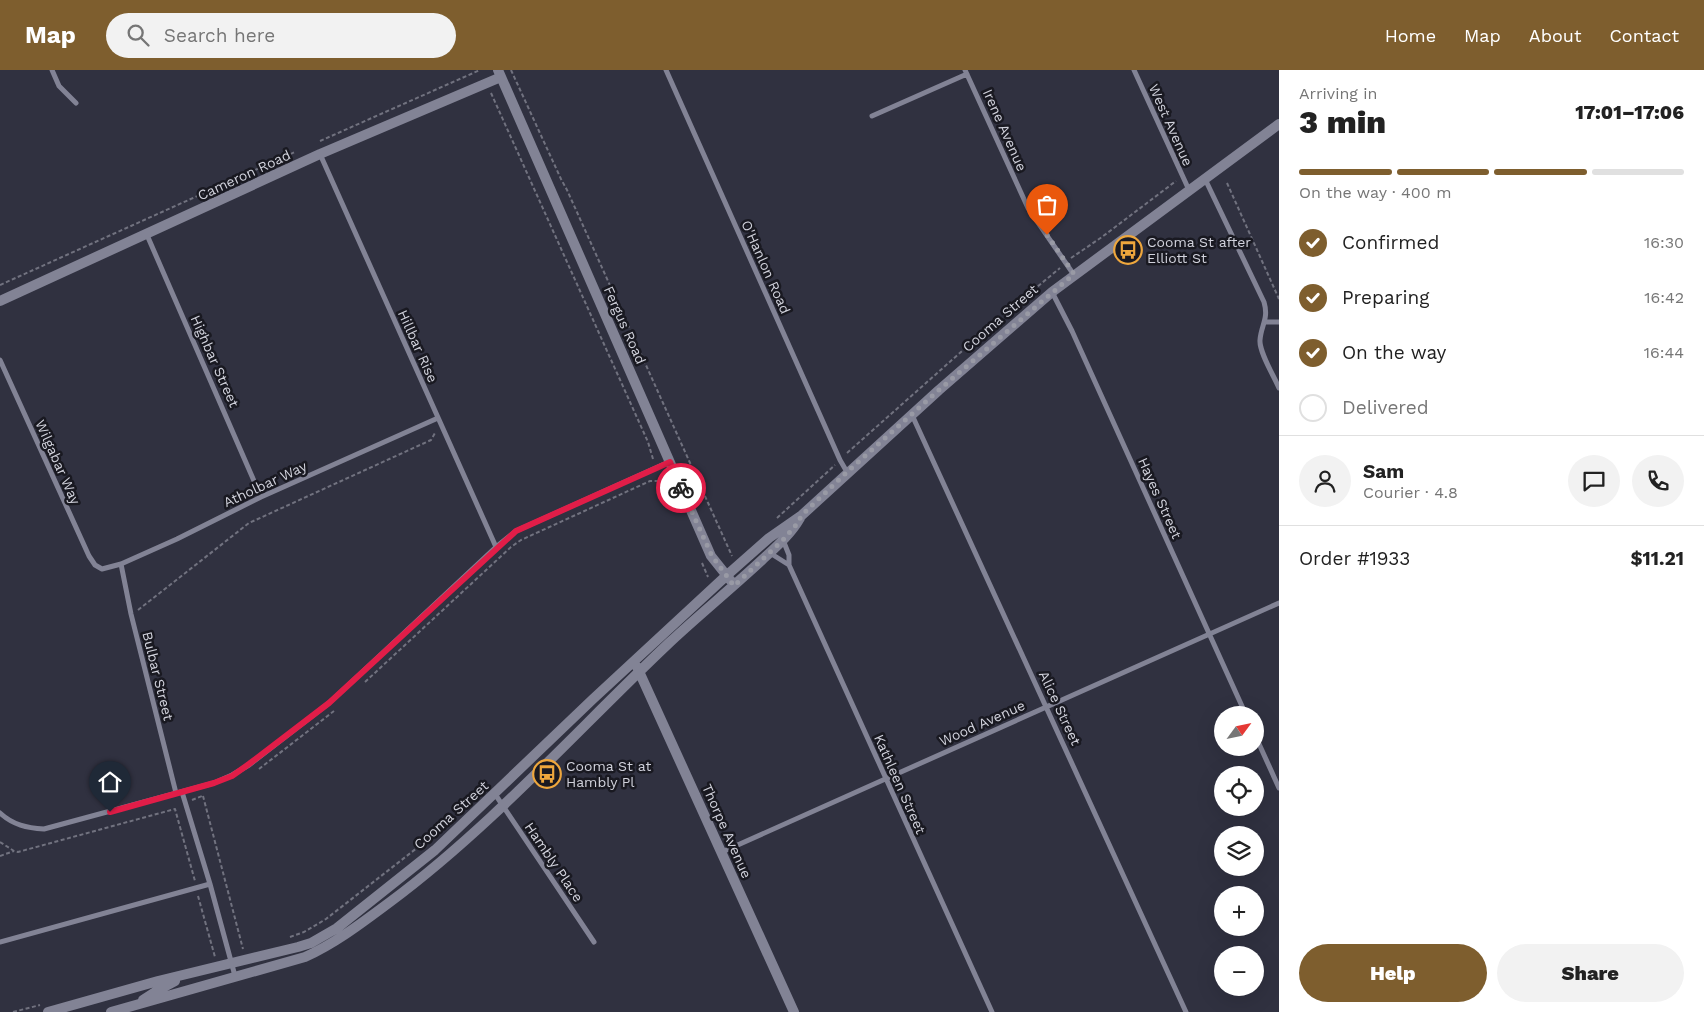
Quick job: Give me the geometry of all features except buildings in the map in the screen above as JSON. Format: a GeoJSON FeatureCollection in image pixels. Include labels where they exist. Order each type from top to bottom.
{"type":"FeatureCollection","features":[{"type":"Feature","properties":{"kind":"main road","name":"Cameron Road"},"geometry":{"type":"LineString","coordinates":[[0,301],[320,154],[487,82],[499,73]]}},
{"type":"Feature","properties":{"kind":"main road","name":"Fergus Road"},"geometry":{"type":"LineString","coordinates":[[499,73],[712,556],[734,586]]}},
{"type":"Feature","properties":{"kind":"main road","name":"Cooma Street"},"geometry":{"type":"LineString","coordinates":[[48,1012],[158,981],[198,972],[230,958],[298,947],[318,940],[338,928],[435,850],[635,661],[723,572],[802,515],[847,472],[1074,274],[1279,124]]}},
{"type":"Feature","properties":{"kind":"main road","name":"Cooma Street"},"geometry":{"type":"LineString","coordinates":[[111,1012],[137,1009],[305,958],[335,942],[443,861],[687,627],[783,540],[802,515]]}},
{"type":"Feature","properties":{"kind":"main road","name":"Thorpe Avenue"},"geometry":{"type":"LineString","coordinates":[[635,661],[794,1012]]}},
{"type":"Feature","properties":{"kind":"main road"},"geometry":{"type":"LineString","coordinates":[[68,1007],[118,998],[126,999],[137,1009],[160,988],[198,972]]}},
{"type":"Feature","properties":{"kind":"street"},"geometry":{"type":"LineString","coordinates":[[52,70],[59,86],[76,103]]}},
{"type":"Feature","properties":{"kind":"street","name":"O'Hanlon Road"},"geometry":{"type":"LineString","coordinates":[[666,70],[847,472]]}},
{"type":"Feature","properties":{"kind":"street","name":"West Avenue"},"geometry":{"type":"LineString","coordinates":[[1134,70],[1189,190]]}},
{"type":"Feature","properties":{"kind":"street"},"geometry":{"type":"LineString","coordinates":[[872,116],[966,72]]}},
{"type":"Feature","properties":{"kind":"street","name":"Irene Avenue"},"geometry":{"type":"LineString","coordinates":[[966,72],[1028,208],[1074,274]]}},
{"type":"Feature","properties":{"kind":"street","name":"Hillbar Rise"},"geometry":{"type":"LineString","coordinates":[[320,154],[496,547]]}},
{"type":"Feature","properties":{"kind":"street"},"geometry":{"type":"LineString","coordinates":[[1205,178],[1264,302],[1265,322],[1260,343],[1279,388]]}},
{"type":"Feature","properties":{"kind":"street","name":"Highbar Street"},"geometry":{"type":"LineString","coordinates":[[147,235],[261,497]]}},
{"type":"Feature","properties":{"kind":"street","name":"Hayes Street"},"geometry":{"type":"LineString","coordinates":[[1052,292],[1072,331],[1242,706]]}},
{"type":"Feature","properties":{"kind":"street"},"geometry":{"type":"LineString","coordinates":[[1265,322],[1279,322]]}},
{"type":"Feature","properties":{"kind":"street","name":"Wilgabar Way"},"geometry":{"type":"LineString","coordinates":[[0,360],[89,556],[95,565],[102,569]]}},
{"type":"Feature","properties":{"kind":"street","name":"Alice Street"},"geometry":{"type":"LineString","coordinates":[[912,415],[1186,1012]]}},
{"type":"Feature","properties":{"kind":"street","name":"Atholbar Way"},"geometry":{"type":"LineString","coordinates":[[102,569],[121,564],[186,535],[261,497],[438,418]]}},
{"type":"Feature","properties":{"kind":"street"},"geometry":{"type":"LineString","coordinates":[[0,813],[16,824],[44,829],[179,793],[232,776],[267,752],[329,703],[496,547],[516,531],[670,462]]}},
{"type":"Feature","properties":{"kind":"street","name":"Kathleen Street"},"geometry":{"type":"LineString","coordinates":[[783,540],[789,555],[789,565],[992,1012]]}},
{"type":"Feature","properties":{"kind":"street"},"geometry":{"type":"LineString","coordinates":[[769,553],[789,565]]}},
{"type":"Feature","properties":{"kind":"street","name":"Bulbar Street"},"geometry":{"type":"LineString","coordinates":[[121,564],[130,614],[179,793],[210,884],[236,978]]}},
{"type":"Feature","properties":{"kind":"street","name":"Wood Avenue"},"geometry":{"type":"LineString","coordinates":[[722,852],[1279,603]]}},
{"type":"Feature","properties":{"kind":"street"},"geometry":{"type":"LineString","coordinates":[[1264,755],[1279,788]]}},
{"type":"Feature","properties":{"kind":"street","name":"Hambly Place"},"geometry":{"type":"LineString","coordinates":[[495,794],[594,942]]}},
{"type":"Feature","properties":{"kind":"street"},"geometry":{"type":"LineString","coordinates":[[0,942],[210,884]]}},
{"type":"Feature","properties":{"kind":"path"},"geometry":{"type":"LineString","coordinates":[[318,142],[480,70]]}},
{"type":"Feature","properties":{"kind":"path"},"geometry":{"type":"LineString","coordinates":[[511,70],[567,190],[727,547],[732,556],[737,555]]}},
{"type":"Feature","properties":{"kind":"path"},"geometry":{"type":"LineString","coordinates":[[487,82],[669,490]]}},
{"type":"Feature","properties":{"kind":"path"},"geometry":{"type":"LineString","coordinates":[[0,285],[300,150]]}},
{"type":"Feature","properties":{"kind":"path"},"geometry":{"type":"LineString","coordinates":[[774,520],[883,420],[1074,255],[1102,237],[1182,176]]}},
{"type":"Feature","properties":{"kind":"path"},"geometry":{"type":"LineString","coordinates":[[1227,183],[1279,299]]}},
{"type":"Feature","properties":{"kind":"path"},"geometry":{"type":"LineString","coordinates":[[130,614],[154,598],[249,523],[431,440],[435,436],[438,418]]}},
{"type":"Feature","properties":{"kind":"path"},"geometry":{"type":"LineString","coordinates":[[361,686],[511,547],[521,540],[650,481],[665,481]]}},
{"type":"Feature","properties":{"kind":"path"},"geometry":{"type":"LineString","coordinates":[[702,562],[710,580],[723,572]]}},
{"type":"Feature","properties":{"kind":"path"},"geometry":{"type":"LineString","coordinates":[[258,770],[340,705]]}},
{"type":"Feature","properties":{"kind":"path"},"geometry":{"type":"LineString","coordinates":[[0,856],[175,809],[194,880],[198,887],[198,897],[215,957],[230,958],[243,949],[202,796],[210,793]]}},
{"type":"Feature","properties":{"kind":"path"},"geometry":{"type":"LineString","coordinates":[[284,938],[304,932],[326,919],[434,834]]}},
{"type":"Feature","properties":{"kind":"path"},"geometry":{"type":"LineString","coordinates":[[0,842],[14,852]]}},
{"type":"Feature","properties":{"kind":"path"},"geometry":{"type":"LineString","coordinates":[[13,1012],[40,1005]]}},
{"type":"Feature","properties":{"kind":"way so far"},"geometry":{"type":"LineString","coordinates":[[681,488],[712,556],[734,586],[783,540],[802,515],[847,472],[1074,274],[1047,235]]}},
{"type":"Feature","properties":{"kind":"place","name":"Cooma St after Elliott St"},"geometry":{"type":"Point","coordinates":[1128,250]}},
{"type":"Feature","properties":{"kind":"place","name":"Cooma St at Hambly Pl"},"geometry":{"type":"Point","coordinates":[547,774]}},
{"type":"Feature","properties":{"kind":"route"},"geometry":{"type":"LineString","coordinates":[[110,812],[214,783],[232,776],[267,752],[329,703],[496,547],[516,531],[670,462],[681,488]]}}]}
